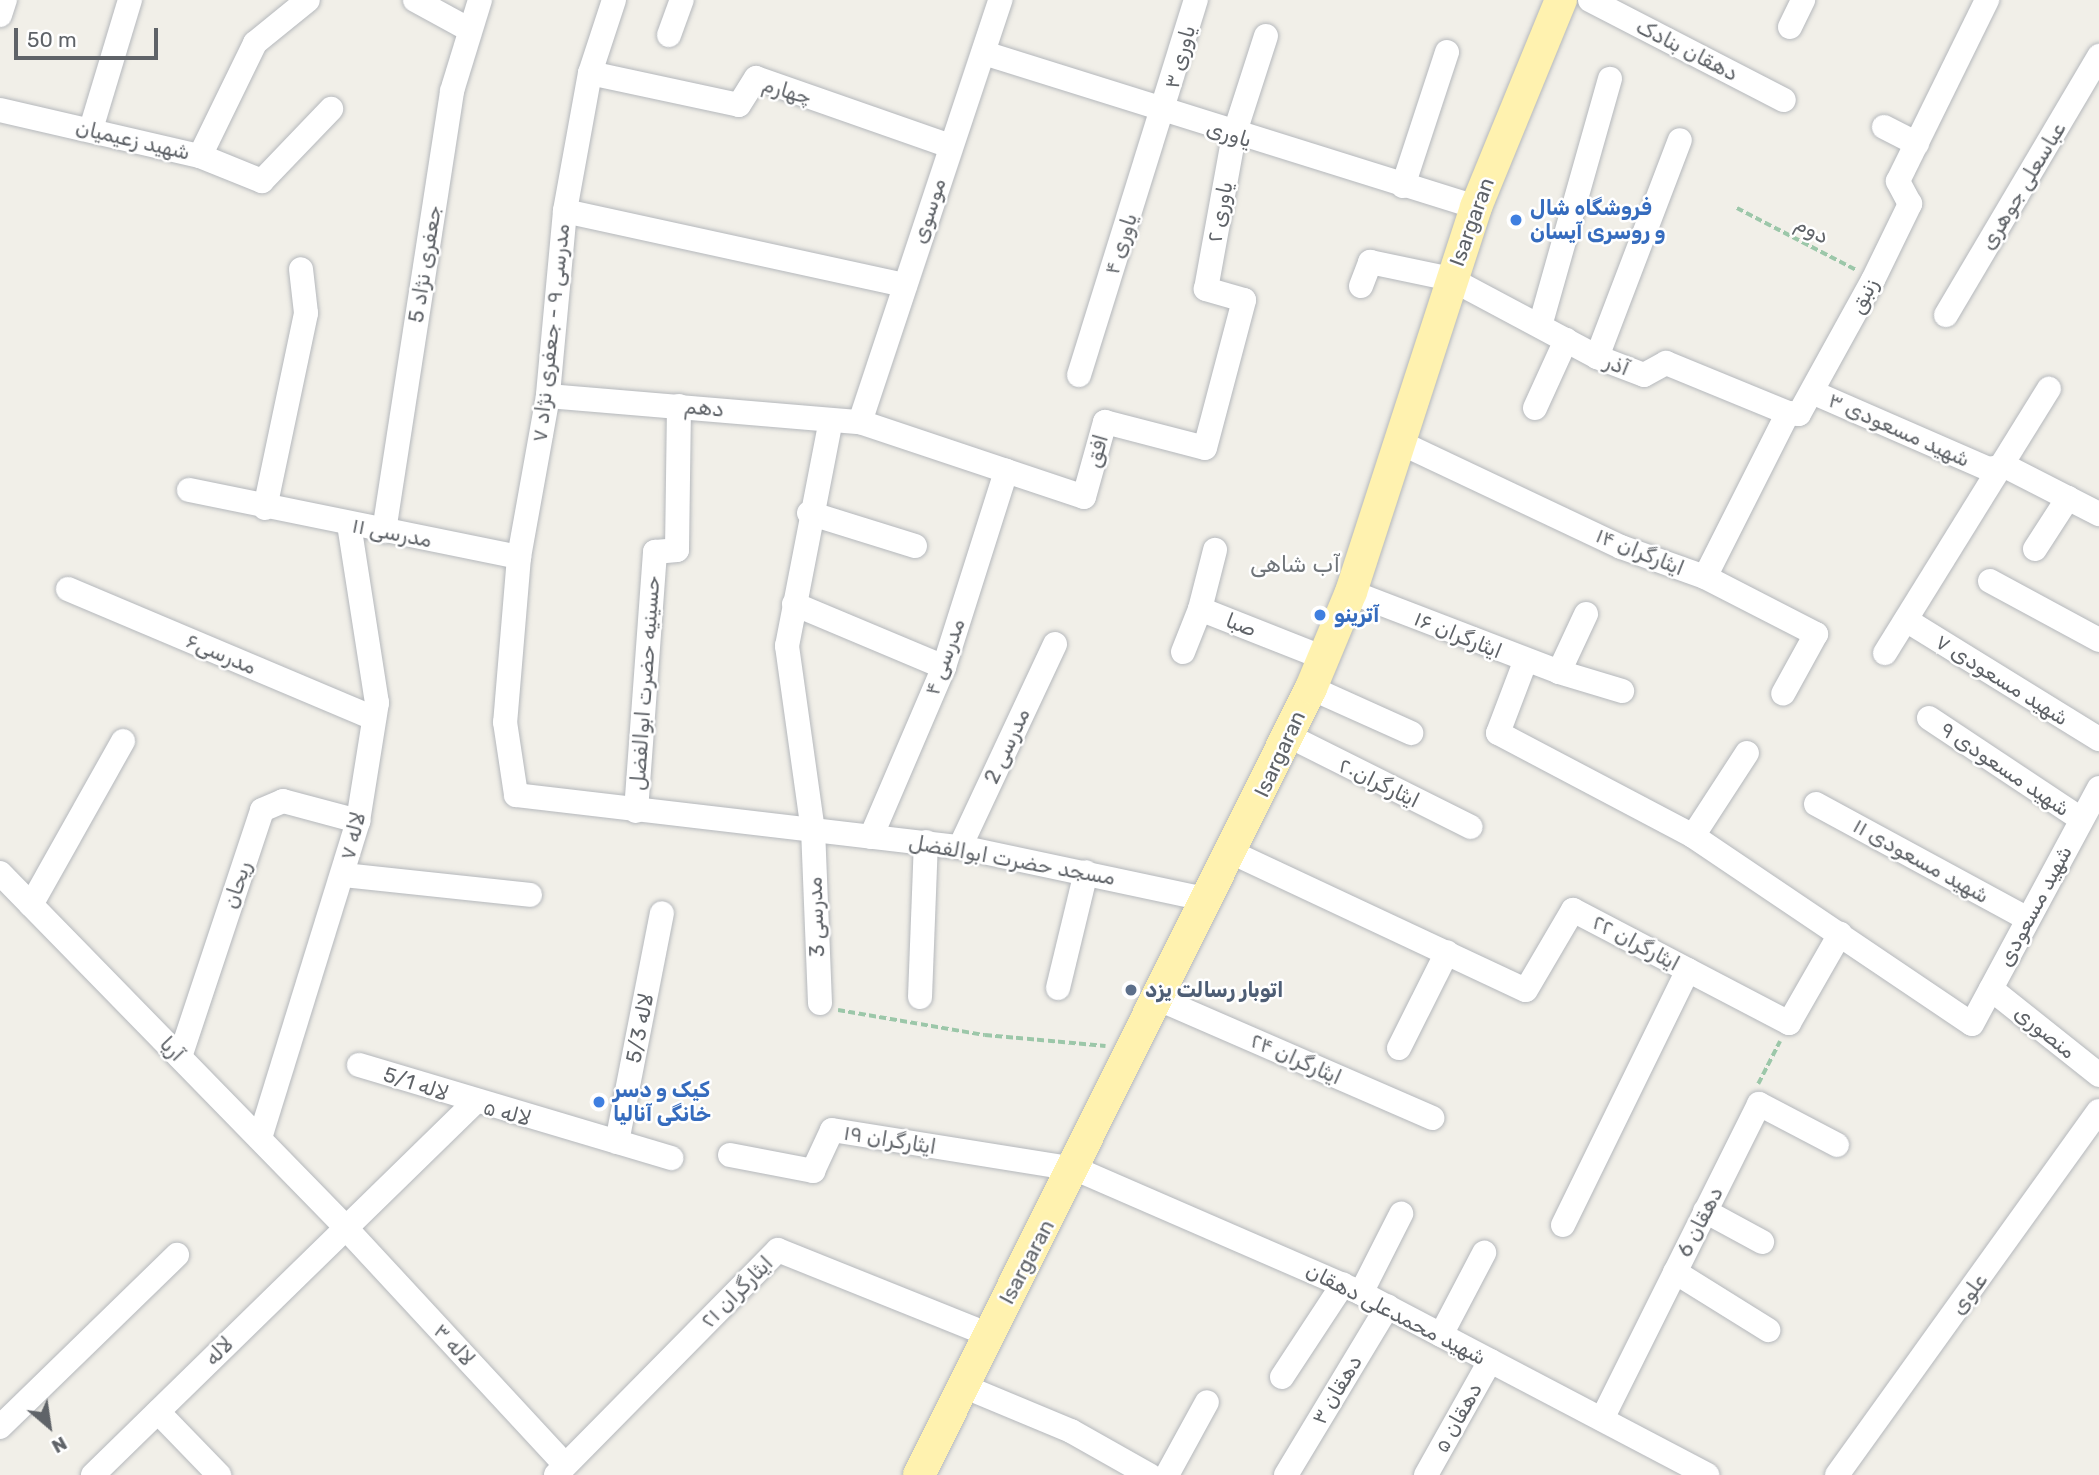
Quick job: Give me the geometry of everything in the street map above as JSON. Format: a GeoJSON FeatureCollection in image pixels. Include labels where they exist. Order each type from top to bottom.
{"type":"FeatureCollection","features":[{"type":"Feature","properties":{"kind":"main road","name":"Isargaran"},"geometry":{"type":"LineString","coordinates":[[919,1475],[1161,1000],[1311,688],[1351,592],[1476,207],[1561,0]]}},
{"type":"Feature","properties":{"kind":"street"},"geometry":{"type":"LineString","coordinates":[[0,15],[5,0]]}},
{"type":"Feature","properties":{"kind":"street"},"geometry":{"type":"LineString","coordinates":[[90,129],[130,0]]}},
{"type":"Feature","properties":{"kind":"street"},"geometry":{"type":"LineString","coordinates":[[200,156],[256,43],[308,0]]}},
{"type":"Feature","properties":{"kind":"street"},"geometry":{"type":"LineString","coordinates":[[415,0],[468,29]]}},
{"type":"Feature","properties":{"kind":"street","name":"جعفری نژاد 5"},"geometry":{"type":"LineString","coordinates":[[384,531],[452,91],[468,29],[480,0]]}},
{"type":"Feature","properties":{"kind":"street","name":"مدرسی ۹ - جعفری نژاد ۷"},"geometry":{"type":"LineString","coordinates":[[516,795],[505,722],[519,557],[548,397],[565,211],[590,73],[614,0]]}},
{"type":"Feature","properties":{"kind":"street"},"geometry":{"type":"LineString","coordinates":[[668,35],[682,0]]}},
{"type":"Feature","properties":{"kind":"street","name":"موسوی"},"geometry":{"type":"LineString","coordinates":[[860,422],[1000,0]]}},
{"type":"Feature","properties":{"kind":"street","name":"یاوری ۳"},"geometry":{"type":"LineString","coordinates":[[1164,114],[1196,0]]}},
{"type":"Feature","properties":{"kind":"street","name":"دهقان بنادک"},"geometry":{"type":"LineString","coordinates":[[1590,0],[1784,100]]}},
{"type":"Feature","properties":{"kind":"street"},"geometry":{"type":"LineString","coordinates":[[1790,27],[1803,0]]}},
{"type":"Feature","properties":{"kind":"street","name":"زنبق"},"geometry":{"type":"LineString","coordinates":[[1705,577],[1788,413],[1799,414],[1812,392],[1910,204],[1898,181],[1987,0]]}},
{"type":"Feature","properties":{"kind":"street","name":"یاوری ۲"},"geometry":{"type":"LineString","coordinates":[[1206,289],[1234,135],[1266,36]]}},
{"type":"Feature","properties":{"kind":"street"},"geometry":{"type":"LineString","coordinates":[[1403,186],[1447,52]]}},
{"type":"Feature","properties":{"kind":"street","name":"یاوری"},"geometry":{"type":"LineString","coordinates":[[984,53],[1164,114],[1476,207]]}},
{"type":"Feature","properties":{"kind":"street","name":"عباسعلی جوهری"},"geometry":{"type":"LineString","coordinates":[[1946,315],[2099,56]]}},
{"type":"Feature","properties":{"kind":"street","name":"چهارم"},"geometry":{"type":"LineString","coordinates":[[590,73],[739,105],[756,78],[950,146]]}},
{"type":"Feature","properties":{"kind":"street"},"geometry":{"type":"LineString","coordinates":[[1540,326],[1610,79]]}},
{"type":"Feature","properties":{"kind":"street","name":"شهید زعیمیان"},"geometry":{"type":"LineString","coordinates":[[0,110],[200,156],[262,181],[331,109]]}},
{"type":"Feature","properties":{"kind":"street","name":"یاوری ۴"},"geometry":{"type":"LineString","coordinates":[[1079,375],[1164,114]]}},
{"type":"Feature","properties":{"kind":"street"},"geometry":{"type":"LineString","coordinates":[[1884,127],[1917,144]]}},
{"type":"Feature","properties":{"kind":"street"},"geometry":{"type":"LineString","coordinates":[[1597,357],[1680,140]]}},
{"type":"Feature","properties":{"kind":"street"},"geometry":{"type":"LineString","coordinates":[[565,211],[905,285]]}},
{"type":"Feature","properties":{"kind":"street","name":"آذر"},"geometry":{"type":"LineString","coordinates":[[1361,286],[1370,262],[1451,279],[1597,357],[1644,375],[1666,363],[1788,413]]}},
{"type":"Feature","properties":{"kind":"street"},"geometry":{"type":"LineString","coordinates":[[265,508],[306,313],[301,269]]}},
{"type":"Feature","properties":{"kind":"street","name":"افق"},"geometry":{"type":"LineString","coordinates":[[860,422],[1084,497],[1105,422],[1205,448],[1244,300],[1206,289]]}},
{"type":"Feature","properties":{"kind":"street"},"geometry":{"type":"LineString","coordinates":[[1535,408],[1566,340]]}},
{"type":"Feature","properties":{"kind":"street"},"geometry":{"type":"LineString","coordinates":[[1885,653],[2005,466],[2049,389]]}},
{"type":"Feature","properties":{"kind":"street","name":"شهید مسعودی ۳"},"geometry":{"type":"LineString","coordinates":[[1812,392],[1988,469],[2005,466],[2099,514]]}},
{"type":"Feature","properties":{"kind":"street","name":"دهم"},"geometry":{"type":"LineString","coordinates":[[548,397],[860,422]]}},
{"type":"Feature","properties":{"kind":"street","name":"حسینیه حضرت ابوالفضل"},"geometry":{"type":"LineString","coordinates":[[635,811],[655,552],[677,550],[679,406]]}},
{"type":"Feature","properties":{"kind":"street"},"geometry":{"type":"LineString","coordinates":[[813,831],[787,646],[809,513],[831,420]]}},
{"type":"Feature","properties":{"kind":"street","name":"ایثارگران ۱۴"},"geometry":{"type":"LineString","coordinates":[[1401,443],[1621,547],[1705,577],[1816,634],[1783,694]]}},
{"type":"Feature","properties":{"kind":"street","name":"مدرسی ۴"},"geometry":{"type":"LineString","coordinates":[[871,837],[944,667],[1006,471]]}},
{"type":"Feature","properties":{"kind":"street","name":"مدرسی ۱۱"},"geometry":{"type":"LineString","coordinates":[[189,490],[265,508],[519,557]]}},
{"type":"Feature","properties":{"kind":"street"},"geometry":{"type":"LineString","coordinates":[[2035,550],[2068,498]]}},
{"type":"Feature","properties":{"kind":"street"},"geometry":{"type":"LineString","coordinates":[[809,513],[915,545]]}},
{"type":"Feature","properties":{"kind":"street","name":"لاله ۷"},"geometry":{"type":"LineString","coordinates":[[260,1138],[344,875],[358,821],[374,718],[349,525]]}},
{"type":"Feature","properties":{"kind":"street"},"geometry":{"type":"LineString","coordinates":[[1200,610],[1215,550]]}},
{"type":"Feature","properties":{"kind":"street"},"geometry":{"type":"LineString","coordinates":[[1990,581],[2099,640]]}},
{"type":"Feature","properties":{"kind":"street","name":"مدرسی۶"},"geometry":{"type":"LineString","coordinates":[[68,589],[374,718]]}},
{"type":"Feature","properties":{"kind":"street","name":"ایثارگران ۱۶"},"geometry":{"type":"LineString","coordinates":[[1351,592],[1525,662],[1622,691]]}},
{"type":"Feature","properties":{"kind":"street"},"geometry":{"type":"LineString","coordinates":[[794,604],[944,667]]}},
{"type":"Feature","properties":{"kind":"street","name":"صبا"},"geometry":{"type":"LineString","coordinates":[[1182,652],[1200,610],[1324,658]]}},
{"type":"Feature","properties":{"kind":"street"},"geometry":{"type":"LineString","coordinates":[[1559,672],[1586,614]]}},
{"type":"Feature","properties":{"kind":"street","name":"شهید مسعودی ۷"},"geometry":{"type":"LineString","coordinates":[[1906,620],[2099,739]]}},
{"type":"Feature","properties":{"kind":"street","name":"مدرسی 2"},"geometry":{"type":"LineString","coordinates":[[960,847],[1055,644]]}},
{"type":"Feature","properties":{"kind":"street"},"geometry":{"type":"LineString","coordinates":[[1525,662],[1498,733],[1693,836],[1840,934],[1789,1023]]}},
{"type":"Feature","properties":{"kind":"street"},"geometry":{"type":"LineString","coordinates":[[1311,688],[1411,733]]}},
{"type":"Feature","properties":{"kind":"street","name":"شهید مسعودی ۹"},"geometry":{"type":"LineString","coordinates":[[1928,718],[2081,819]]}},
{"type":"Feature","properties":{"kind":"street","name":"۲۰ایثارگران"},"geometry":{"type":"LineString","coordinates":[[1289,736],[1471,827]]}},
{"type":"Feature","properties":{"kind":"street"},"geometry":{"type":"LineString","coordinates":[[31,905],[123,741]]}},
{"type":"Feature","properties":{"kind":"street"},"geometry":{"type":"LineString","coordinates":[[1693,836],[1747,753]]}},
{"type":"Feature","properties":{"kind":"street","name":"شهید مسعودی"},"geometry":{"type":"LineString","coordinates":[[1840,934],[1972,1024],[2026,918],[2099,788]]}},
{"type":"Feature","properties":{"kind":"street","name":"مسجد حضرت ابوالفضل"},"geometry":{"type":"LineString","coordinates":[[516,795],[960,847],[1209,900]]}},
{"type":"Feature","properties":{"kind":"street","name":"ریحان"},"geometry":{"type":"LineString","coordinates":[[180,1057],[262,810],[283,801],[358,821]]}},
{"type":"Feature","properties":{"kind":"street","name":"شهید مسعودی ۱۱"},"geometry":{"type":"LineString","coordinates":[[1816,804],[2026,918]]}},
{"type":"Feature","properties":{"kind":"street","name":"مدرسی 3"},"geometry":{"type":"LineString","coordinates":[[813,831],[820,1003]]}},
{"type":"Feature","properties":{"kind":"street"},"geometry":{"type":"LineString","coordinates":[[920,997],[926,842]]}},
{"type":"Feature","properties":{"kind":"street","name":"ایثارگران ۲۲"},"geometry":{"type":"LineString","coordinates":[[1233,853],[1526,990],[1573,910],[1789,1023]]}},
{"type":"Feature","properties":{"kind":"street"},"geometry":{"type":"LineString","coordinates":[[1058,988],[1086,872]]}},
{"type":"Feature","properties":{"kind":"street","name":"آریا"},"geometry":{"type":"LineString","coordinates":[[0,873],[343,1225]]}},
{"type":"Feature","properties":{"kind":"street"},"geometry":{"type":"LineString","coordinates":[[344,875],[530,895]]}},
{"type":"Feature","properties":{"kind":"street","name":"لاله 5/3"},"geometry":{"type":"LineString","coordinates":[[617,1142],[662,913]]}},
{"type":"Feature","properties":{"kind":"street"},"geometry":{"type":"LineString","coordinates":[[1399,1048],[1447,952]]}},
{"type":"Feature","properties":{"kind":"street"},"geometry":{"type":"LineString","coordinates":[[1563,1225],[1688,970]]}},
{"type":"Feature","properties":{"kind":"street","name":"منصوری"},"geometry":{"type":"LineString","coordinates":[[1991,989],[2099,1075]]}},
{"type":"Feature","properties":{"kind":"street","name":"ایثارگران ۲۴"},"geometry":{"type":"LineString","coordinates":[[1161,1000],[1432,1118]]}},
{"type":"Feature","properties":{"kind":"street","name":"لاله 5/1"},"geometry":{"type":"LineString","coordinates":[[359,1065],[474,1103]]}},
{"type":"Feature","properties":{"kind":"street","name":"لاله ۵"},"geometry":{"type":"LineString","coordinates":[[343,1225],[474,1103],[671,1158]]}},
{"type":"Feature","properties":{"kind":"street"},"geometry":{"type":"LineString","coordinates":[[1759,1104],[1837,1145]]}},
{"type":"Feature","properties":{"kind":"street","name":"دهقان 6"},"geometry":{"type":"LineString","coordinates":[[1602,1419],[1759,1104]]}},
{"type":"Feature","properties":{"kind":"street","name":"علوی"},"geometry":{"type":"LineString","coordinates":[[1837,1475],[2099,1111]]}},
{"type":"Feature","properties":{"kind":"street","name":"ایثارگران ۱‍۹"},"geometry":{"type":"LineString","coordinates":[[730,1154],[813,1171],[832,1130],[1076,1169]]}},
{"type":"Feature","properties":{"kind":"street","name":"شهید محمدعلی دهقان"},"geometry":{"type":"LineString","coordinates":[[1076,1169],[1352,1288],[1707,1475]]}},
{"type":"Feature","properties":{"kind":"street"},"geometry":{"type":"LineString","coordinates":[[1706,1211],[1762,1242]]}},
{"type":"Feature","properties":{"kind":"street"},"geometry":{"type":"LineString","coordinates":[[1282,1377],[1352,1288],[1401,1214]]}},
{"type":"Feature","properties":{"kind":"street","name":"لاله"},"geometry":{"type":"LineString","coordinates":[[93,1475],[343,1225]]}},
{"type":"Feature","properties":{"kind":"street","name":"لاله ۳"},"geometry":{"type":"LineString","coordinates":[[343,1225],[561,1470]]}},
{"type":"Feature","properties":{"kind":"street","name":"ایثارگران ۲۱"},"geometry":{"type":"LineString","coordinates":[[561,1470],[778,1250],[989,1335]]}},
{"type":"Feature","properties":{"kind":"street"},"geometry":{"type":"LineString","coordinates":[[1441,1335],[1484,1253]]}},
{"type":"Feature","properties":{"kind":"street"},"geometry":{"type":"LineString","coordinates":[[0,1427],[177,1255]]}},
{"type":"Feature","properties":{"kind":"street"},"geometry":{"type":"LineString","coordinates":[[1675,1272],[1768,1330]]}},
{"type":"Feature","properties":{"kind":"street","name":"دهقان ۳"},"geometry":{"type":"LineString","coordinates":[[1286,1475],[1388,1306]]}},
{"type":"Feature","properties":{"kind":"street","name":"دهقان ۵"},"geometry":{"type":"LineString","coordinates":[[1426,1475],[1490,1361]]}},
{"type":"Feature","properties":{"kind":"street"},"geometry":{"type":"LineString","coordinates":[[963,1386],[1071,1432],[1149,1475]]}},
{"type":"Feature","properties":{"kind":"street"},"geometry":{"type":"LineString","coordinates":[[1167,1475],[1207,1402]]}},
{"type":"Feature","properties":{"kind":"street"},"geometry":{"type":"LineString","coordinates":[[158,1412],[219,1475]]}},
{"type":"Feature","properties":{"kind":"path","name":"دوم"},"geometry":{"type":"LineString","coordinates":[[1737,208],[1873,279]]}},
{"type":"Feature","properties":{"kind":"path"},"geometry":{"type":"LineString","coordinates":[[820,1003],[985,1035],[1136,1049]]}},
{"type":"Feature","properties":{"kind":"path"},"geometry":{"type":"LineString","coordinates":[[1759,1104],[1758,1084],[1789,1023]]}},
{"type":"Feature","properties":{"kind":"place","name":"فروشگاه شال و روسری آیسان"},"geometry":{"type":"Point","coordinates":[1516,220]}},
{"type":"Feature","properties":{"kind":"place","name":"آترینو"},"geometry":{"type":"Point","coordinates":[1320,615]}},
{"type":"Feature","properties":{"kind":"place","name":"اتوبار رسالت یزد"},"geometry":{"type":"Point","coordinates":[1131,990]}},
{"type":"Feature","properties":{"kind":"place","name":"کیک و دسر خانگی آنالیا"},"geometry":{"type":"Point","coordinates":[599,1102]}},
{"type":"Feature","properties":{"kind":"district","name":"آب شاهی"},"geometry":{"type":"Point","coordinates":[1295,564]}}]}
